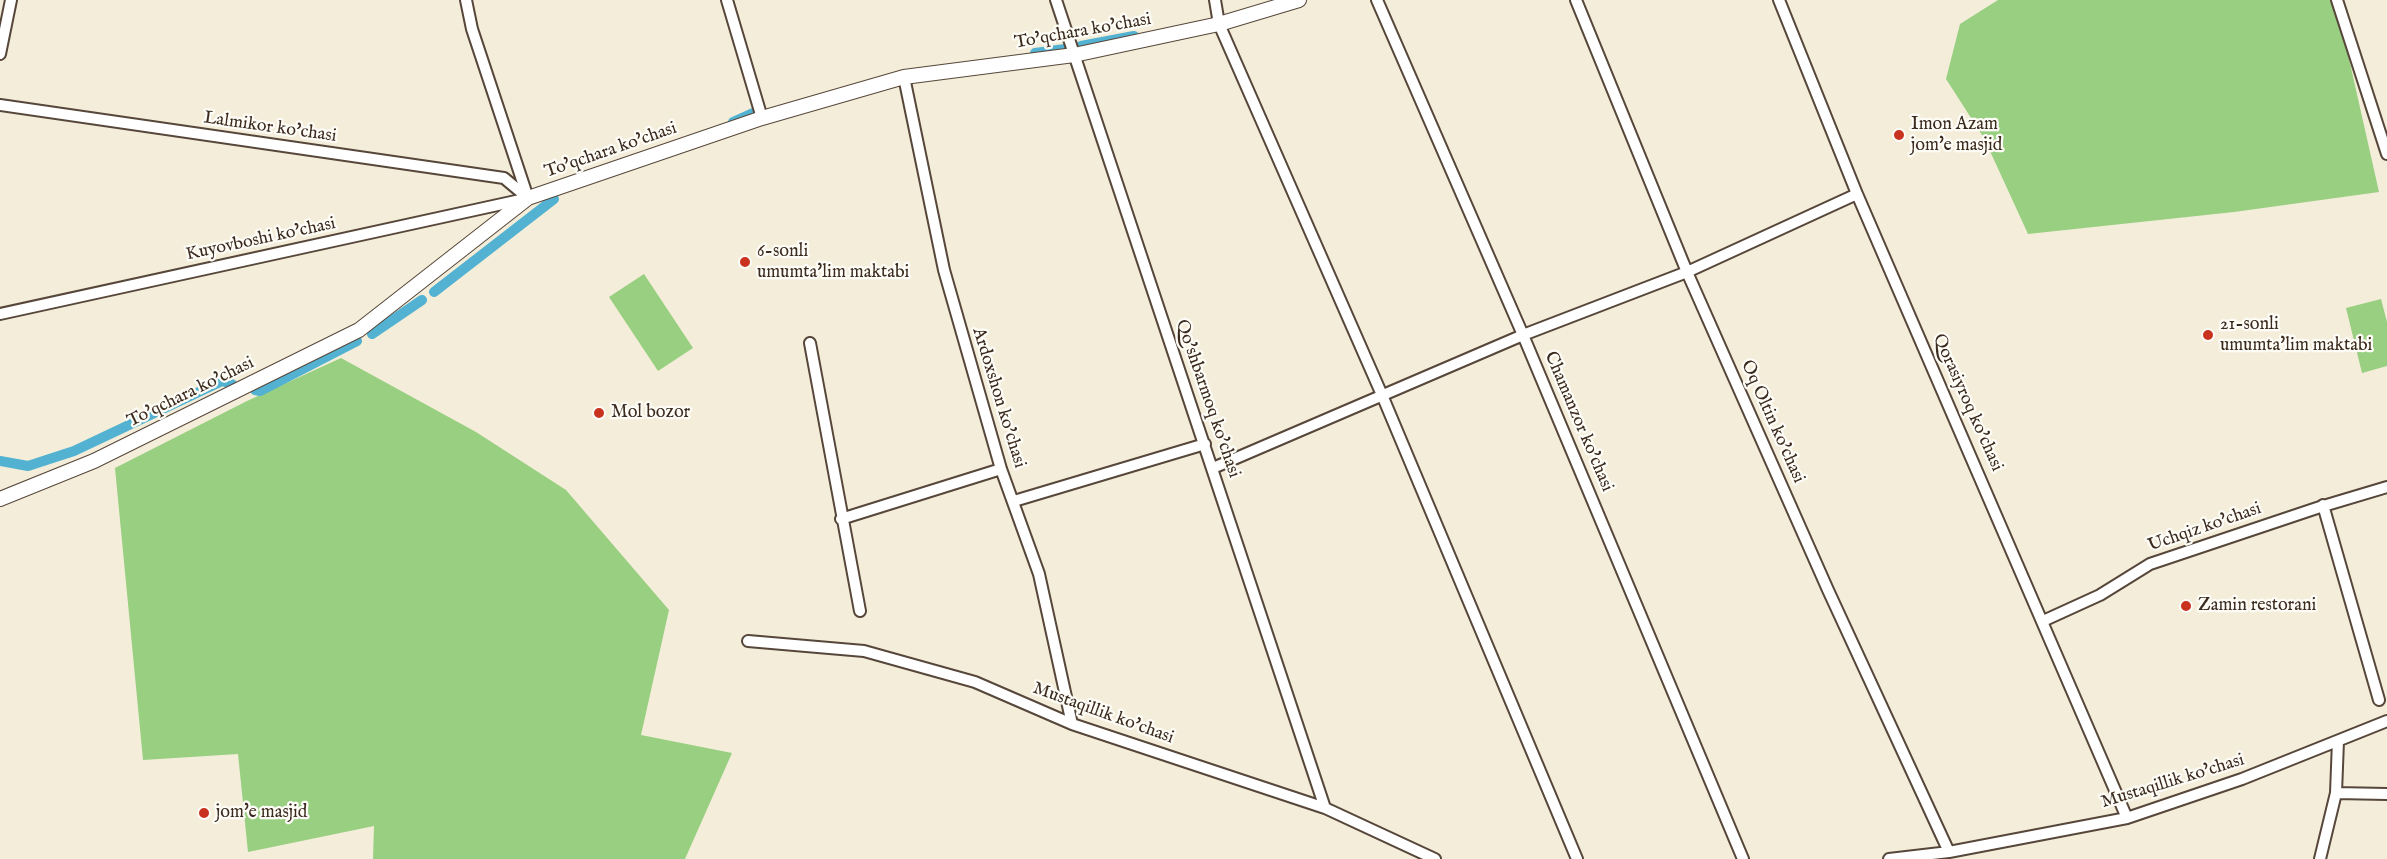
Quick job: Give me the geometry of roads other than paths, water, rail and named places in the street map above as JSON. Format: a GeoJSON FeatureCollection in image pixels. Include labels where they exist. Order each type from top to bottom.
{"type":"FeatureCollection","features":[{"type":"Feature","properties":{"kind":"street"},"geometry":{"type":"LineString","coordinates":[[0,54],[11,0]]}},
{"type":"Feature","properties":{"kind":"street"},"geometry":{"type":"LineString","coordinates":[[466,0],[472,28],[528,198]]}},
{"type":"Feature","properties":{"kind":"street"},"geometry":{"type":"LineString","coordinates":[[727,0],[762,118]]}},
{"type":"Feature","properties":{"kind":"street","name":"Qo'shbarmoq ko'chasi"},"geometry":{"type":"LineString","coordinates":[[1056,0],[1326,808]]}},
{"type":"Feature","properties":{"kind":"street"},"geometry":{"type":"LineString","coordinates":[[1215,0],[1219,24],[1382,395],[1577,859]]}},
{"type":"Feature","properties":{"kind":"street","name":"To'qchara ko'chasi"},"geometry":{"type":"LineString","coordinates":[[0,499],[94,461],[359,330],[528,198],[762,118],[904,77],[1074,55],[1219,24],[1299,0]]}},
{"type":"Feature","properties":{"kind":"street","name":"Chamanzor ko'chasi"},"geometry":{"type":"LineString","coordinates":[[1377,0],[1523,335],[1743,859]]}},
{"type":"Feature","properties":{"kind":"street","name":"Oq Oltin ko'chasi"},"geometry":{"type":"LineString","coordinates":[[1576,0],[1687,272],[1823,579],[1949,852]]}},
{"type":"Feature","properties":{"kind":"street","name":"Qorasiyroq ko'chasi"},"geometry":{"type":"LineString","coordinates":[[1779,0],[1857,194],[2127,818]]}},
{"type":"Feature","properties":{"kind":"street"},"geometry":{"type":"LineString","coordinates":[[2337,0],[2386,149]]}},
{"type":"Feature","properties":{"kind":"street","name":"Ardoxshon ko'chasi"},"geometry":{"type":"LineString","coordinates":[[904,77],[944,270],[1001,469],[1039,574],[1072,724]]}},
{"type":"Feature","properties":{"kind":"street","name":"Lalmikor ko'chasi"},"geometry":{"type":"LineString","coordinates":[[0,105],[504,178],[528,198]]}},
{"type":"Feature","properties":{"kind":"street"},"geometry":{"type":"LineString","coordinates":[[1213,468],[1523,335],[1687,272],[1857,194]]}},
{"type":"Feature","properties":{"kind":"street","name":"Kuyovboshi ko'chasi"},"geometry":{"type":"LineString","coordinates":[[0,314],[528,198]]}},
{"type":"Feature","properties":{"kind":"street"},"geometry":{"type":"LineString","coordinates":[[810,343],[841,519],[860,611]]}},
{"type":"Feature","properties":{"kind":"street"},"geometry":{"type":"LineString","coordinates":[[1014,501],[1205,444]]}},
{"type":"Feature","properties":{"kind":"street"},"geometry":{"type":"LineString","coordinates":[[841,519],[1001,469]]}},
{"type":"Feature","properties":{"kind":"street","name":"Uchqiz ko'chasi"},"geometry":{"type":"LineString","coordinates":[[2043,621],[2100,595],[2150,564],[2387,487]]}},
{"type":"Feature","properties":{"kind":"street"},"geometry":{"type":"LineString","coordinates":[[2323,506],[2379,700]]}},
{"type":"Feature","properties":{"kind":"street","name":"Mustaqillik ko'chasi"},"geometry":{"type":"LineString","coordinates":[[748,641],[864,651],[975,682],[1072,724],[1326,808],[1409,854],[1435,859]]}},
{"type":"Feature","properties":{"kind":"street","name":"Mustaqillik ko'chasi"},"geometry":{"type":"LineString","coordinates":[[1889,859],[1949,852],[2127,818],[2242,779],[2387,721]]}},
{"type":"Feature","properties":{"kind":"street"},"geometry":{"type":"LineString","coordinates":[[2320,859],[2336,793],[2338,741]]}},
{"type":"Feature","properties":{"kind":"street"},"geometry":{"type":"LineString","coordinates":[[2336,793],[2387,794]]}},
{"type":"Feature","properties":{"kind":"waterway"},"geometry":{"type":"LineString","coordinates":[[1081,46],[1134,36]]}},
{"type":"Feature","properties":{"kind":"waterway"},"geometry":{"type":"LineString","coordinates":[[1035,53],[1065,49]]}},
{"type":"Feature","properties":{"kind":"waterway"},"geometry":{"type":"LineString","coordinates":[[733,122],[753,113]]}},
{"type":"Feature","properties":{"kind":"waterway"},"geometry":{"type":"LineString","coordinates":[[434,292],[554,199]]}},
{"type":"Feature","properties":{"kind":"waterway"},"geometry":{"type":"LineString","coordinates":[[372,334],[422,300]]}},
{"type":"Feature","properties":{"kind":"waterway"},"geometry":{"type":"LineString","coordinates":[[255,390],[260,391],[357,341]]}},
{"type":"Feature","properties":{"kind":"waterway"},"geometry":{"type":"LineString","coordinates":[[0,461],[28,466],[74,451],[222,381],[232,384]]}},
{"type":"Feature","properties":{"kind":"place","name":"Imon Azam jom'e masjid"},"geometry":{"type":"Point","coordinates":[1899,135]}},
{"type":"Feature","properties":{"kind":"place","name":"6-sonli umumta'lim maktabi"},"geometry":{"type":"Point","coordinates":[745,262]}},
{"type":"Feature","properties":{"kind":"place","name":"21-sonli umumta'lim maktabi"},"geometry":{"type":"Point","coordinates":[2208,335]}},
{"type":"Feature","properties":{"kind":"place","name":"Mol bozor"},"geometry":{"type":"Point","coordinates":[599,413]}},
{"type":"Feature","properties":{"kind":"place","name":"Zamin restorani"},"geometry":{"type":"Point","coordinates":[2186,606]}},
{"type":"Feature","properties":{"kind":"place","name":"jom'e masjid"},"geometry":{"type":"Point","coordinates":[204,813]}}]}
